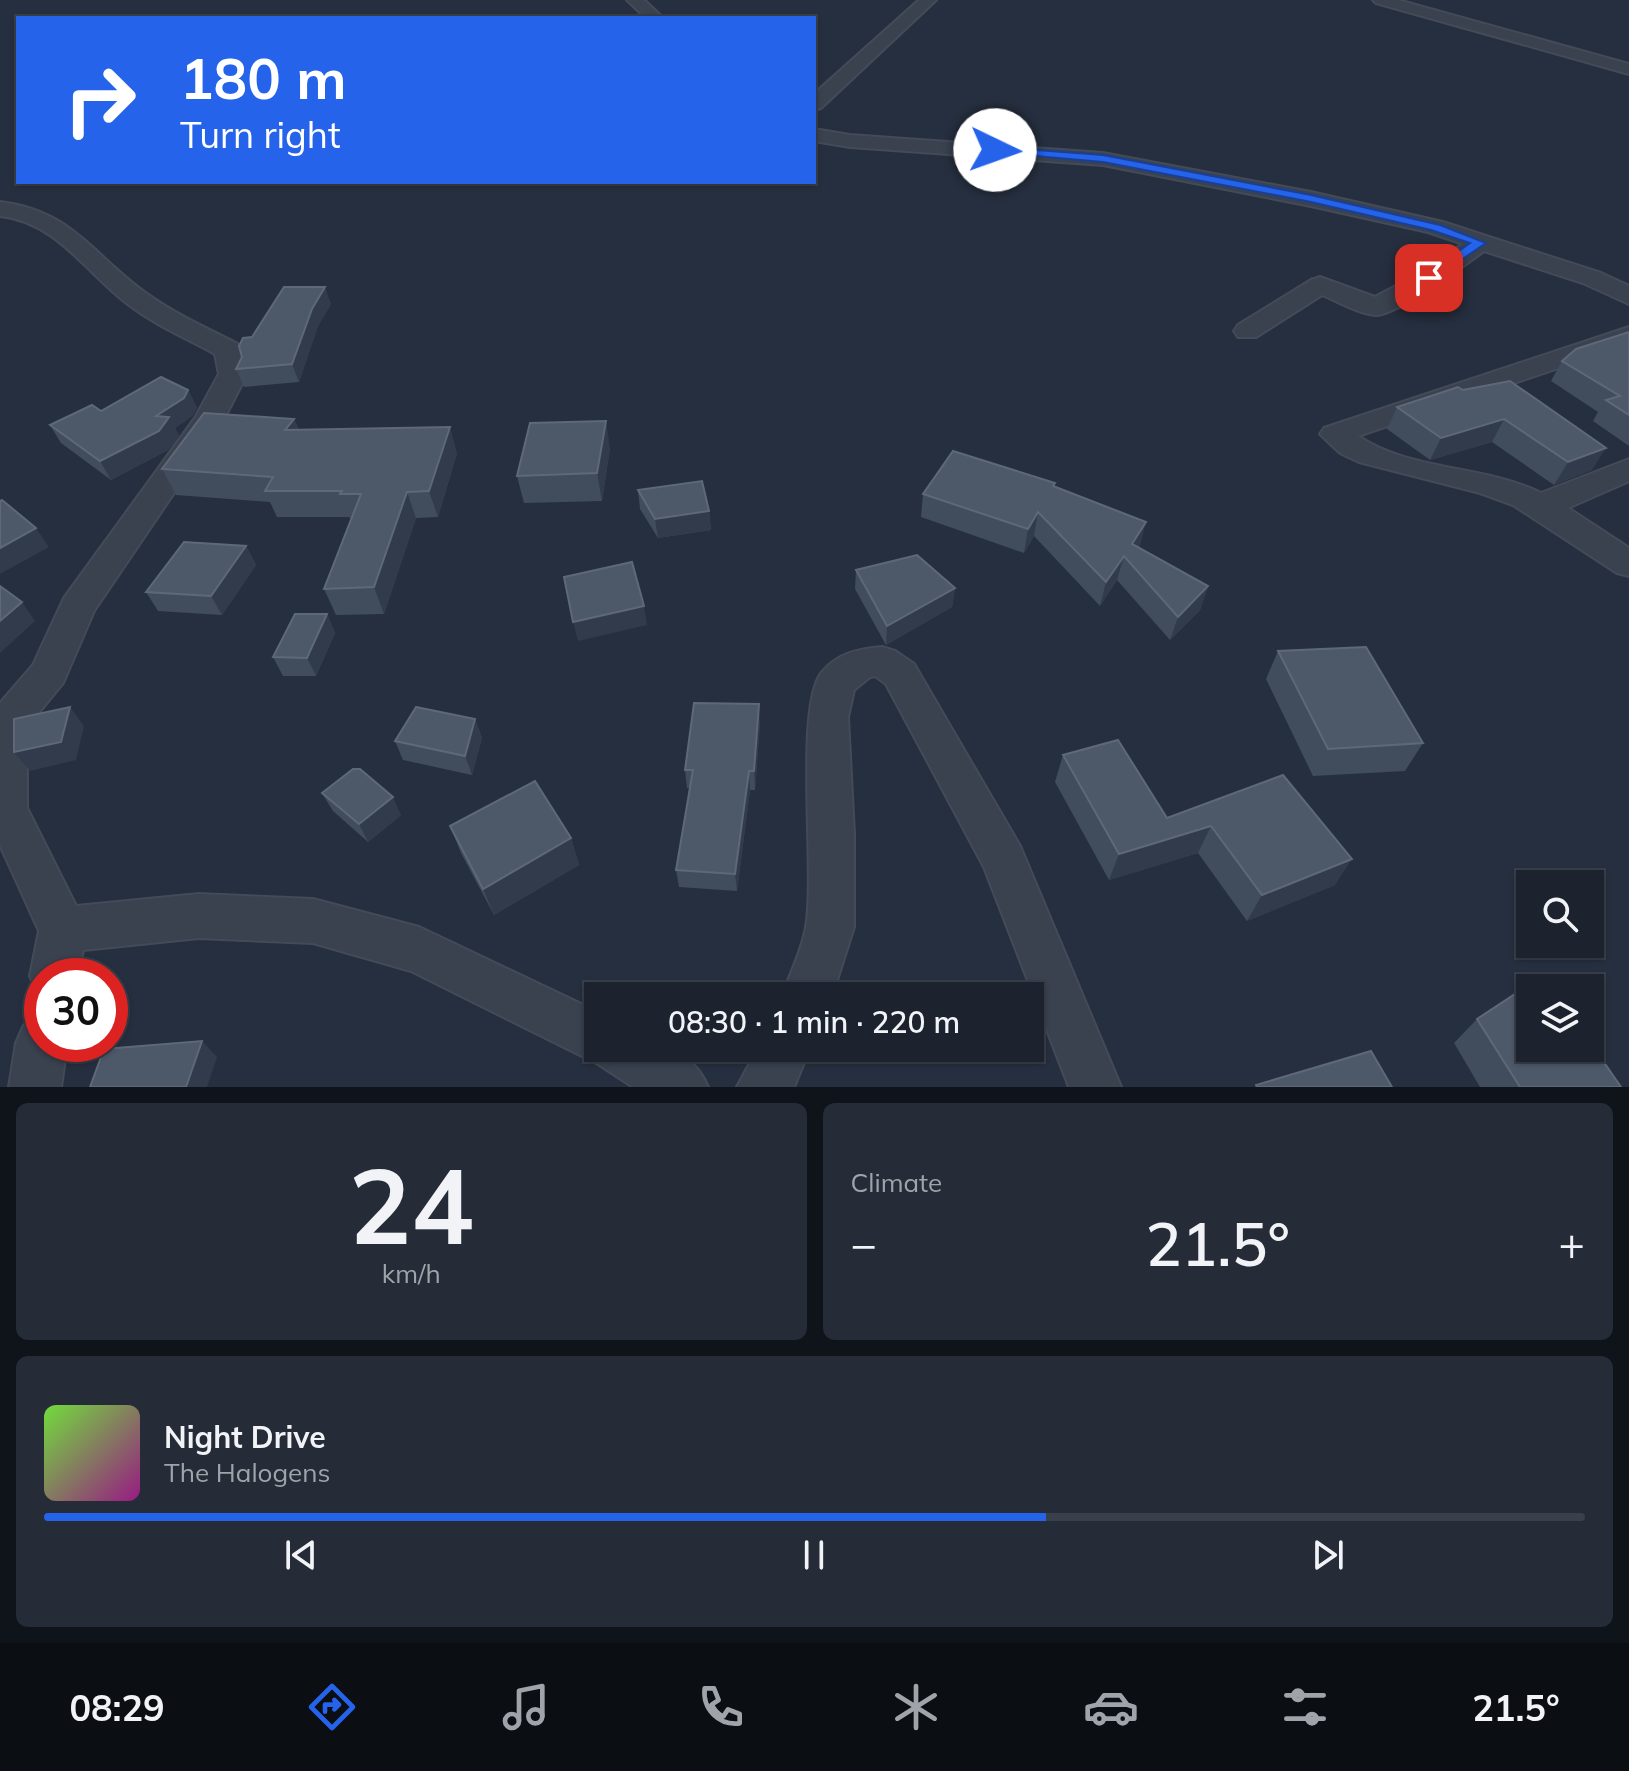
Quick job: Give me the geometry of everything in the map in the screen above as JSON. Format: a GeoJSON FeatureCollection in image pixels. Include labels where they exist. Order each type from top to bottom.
{"type":"FeatureCollection","features":[{"type":"Feature","properties":{"kind":"street"},"geometry":{"type":"LineString","coordinates":[[635,0],[653,16]]}},
{"type":"Feature","properties":{"kind":"street"},"geometry":{"type":"LineString","coordinates":[[816,102],[928,0]]}},
{"type":"Feature","properties":{"kind":"street"},"geometry":{"type":"LineString","coordinates":[[1381,0],[1629,69]]}},
{"type":"Feature","properties":{"kind":"street"},"geometry":{"type":"LineString","coordinates":[[816,135],[850,141],[1103,159],[1311,199],[1435,227],[1592,278],[1629,296]]}},
{"type":"Feature","properties":{"kind":"street"},"geometry":{"type":"LineString","coordinates":[[0,209],[21,209],[48,220],[140,302],[228,350],[233,374],[209,419],[77,607],[49,673],[7,723],[5,809],[63,930],[58,958]]}},
{"type":"Feature","properties":{"kind":"street"},"geometry":{"type":"LineString","coordinates":[[1247,331],[1320,285],[1376,307],[1429,278],[1480,243]]}},
{"type":"Feature","properties":{"kind":"street"},"geometry":{"type":"LineString","coordinates":[[1629,335],[1335,434],[1346,446],[1374,456],[1508,491],[1629,564]]}},
{"type":"Feature","properties":{"kind":"street"},"geometry":{"type":"LineString","coordinates":[[1535,505],[1552,502],[1629,469]]}},
{"type":"Feature","properties":{"kind":"street"},"geometry":{"type":"LineString","coordinates":[[812,982],[830,927],[832,834],[828,717],[836,683],[860,663],[882,661],[900,674],[1004,860],[1095,1087]]}},
{"type":"Feature","properties":{"kind":"street"},"geometry":{"type":"LineString","coordinates":[[63,930],[199,916],[313,921],[419,950],[584,1032]]}},
{"type":"Feature","properties":{"kind":"street"},"geometry":{"type":"LineString","coordinates":[[35,1087],[39,1062]]}},
{"type":"Feature","properties":{"kind":"street"},"geometry":{"type":"LineString","coordinates":[[640,1062],[682,1087]]}},
{"type":"Feature","properties":{"kind":"street"},"geometry":{"type":"LineString","coordinates":[[763,1087],[776,1062]]}},
{"type":"Feature","properties":{"kind":"building"},"geometry":{"type":"Polygon","coordinates":[[[284,287],[325,287],[312,309],[292,364],[236,369],[242,357],[239,346],[243,338],[252,337],[284,287]]]}},
{"type":"Feature","properties":{"kind":"building"},"geometry":{"type":"Polygon","coordinates":[[[1629,332],[1629,415],[1606,400],[1620,396],[1562,361],[1576,349],[1629,332]]]}},
{"type":"Feature","properties":{"kind":"building"},"geometry":{"type":"Polygon","coordinates":[[[161,377],[188,390],[184,398],[156,416],[169,417],[159,431],[100,461],[50,425],[92,405],[101,411],[161,377]]]}},
{"type":"Feature","properties":{"kind":"building"},"geometry":{"type":"Polygon","coordinates":[[[1510,381],[1606,448],[1568,462],[1504,419],[1441,438],[1397,407],[1458,387],[1463,390],[1510,381]]]}},
{"type":"Feature","properties":{"kind":"building"},"geometry":{"type":"Polygon","coordinates":[[[204,413],[294,419],[285,430],[450,427],[429,491],[407,492],[374,587],[324,589],[361,494],[340,494],[342,491],[265,491],[273,477],[162,469],[204,413]]]}},
{"type":"Feature","properties":{"kind":"building"},"geometry":{"type":"Polygon","coordinates":[[[606,421],[597,473],[517,476],[530,423],[606,421]]]}},
{"type":"Feature","properties":{"kind":"building"},"geometry":{"type":"Polygon","coordinates":[[[953,451],[1055,483],[1053,486],[1146,522],[1132,544],[1208,586],[1178,617],[1124,556],[1106,582],[1038,512],[1028,529],[923,494],[953,451]]]}},
{"type":"Feature","properties":{"kind":"building"},"geometry":{"type":"Polygon","coordinates":[[[702,481],[709,511],[655,519],[638,490],[702,481]]]}},
{"type":"Feature","properties":{"kind":"building"},"geometry":{"type":"Polygon","coordinates":[[[0,501],[36,528],[0,548],[0,501]]]}},
{"type":"Feature","properties":{"kind":"building"},"geometry":{"type":"Polygon","coordinates":[[[184,542],[246,546],[211,596],[146,592],[184,542]]]}},
{"type":"Feature","properties":{"kind":"building"},"geometry":{"type":"Polygon","coordinates":[[[917,555],[955,588],[887,626],[856,570],[917,555]]]}},
{"type":"Feature","properties":{"kind":"building"},"geometry":{"type":"Polygon","coordinates":[[[632,562],[644,606],[573,622],[564,577],[632,562]]]}},
{"type":"Feature","properties":{"kind":"building"},"geometry":{"type":"Polygon","coordinates":[[[0,586],[22,602],[0,621],[0,586]]]}},
{"type":"Feature","properties":{"kind":"building"},"geometry":{"type":"Polygon","coordinates":[[[295,614],[327,614],[307,658],[273,657],[295,614]]]}},
{"type":"Feature","properties":{"kind":"building"},"geometry":{"type":"Polygon","coordinates":[[[1366,647],[1423,743],[1328,749],[1278,651],[1366,647]]]}},
{"type":"Feature","properties":{"kind":"building"},"geometry":{"type":"Polygon","coordinates":[[[694,703],[759,704],[754,771],[749,771],[735,874],[676,870],[693,770],[685,770],[694,703]]]}},
{"type":"Feature","properties":{"kind":"building"},"geometry":{"type":"Polygon","coordinates":[[[70,707],[61,742],[14,752],[14,719],[70,707]]]}},
{"type":"Feature","properties":{"kind":"building"},"geometry":{"type":"Polygon","coordinates":[[[416,707],[475,719],[465,756],[395,741],[416,707]]]}},
{"type":"Feature","properties":{"kind":"building"},"geometry":{"type":"Polygon","coordinates":[[[1118,740],[1167,818],[1283,775],[1352,859],[1262,895],[1211,826],[1119,854],[1063,755],[1118,740]]]}},
{"type":"Feature","properties":{"kind":"building"},"geometry":{"type":"Polygon","coordinates":[[[353,769],[360,769],[393,797],[359,824],[322,793],[353,769]]]}},
{"type":"Feature","properties":{"kind":"building"},"geometry":{"type":"Polygon","coordinates":[[[535,781],[571,838],[483,889],[450,826],[535,781]]]}},
{"type":"Feature","properties":{"kind":"building"},"geometry":{"type":"Polygon","coordinates":[[[1516,993],[1516,1062],[1604,1062],[1621,1087],[1520,1087],[1477,1019],[1516,993]]]}},
{"type":"Feature","properties":{"kind":"building"},"geometry":{"type":"Polygon","coordinates":[[[202,1041],[186,1087],[90,1087],[99,1062],[128,1062],[128,1047],[202,1041]]]}},
{"type":"Feature","properties":{"kind":"building"},"geometry":{"type":"Polygon","coordinates":[[[1371,1051],[1392,1087],[1256,1085],[1371,1051]]]}},
{"type":"Feature","properties":{"kind":"route"},"geometry":{"type":"LineString","coordinates":[[995,150],[1103,159],[1311,199],[1435,227],[1480,243],[1429,278]]}}]}
